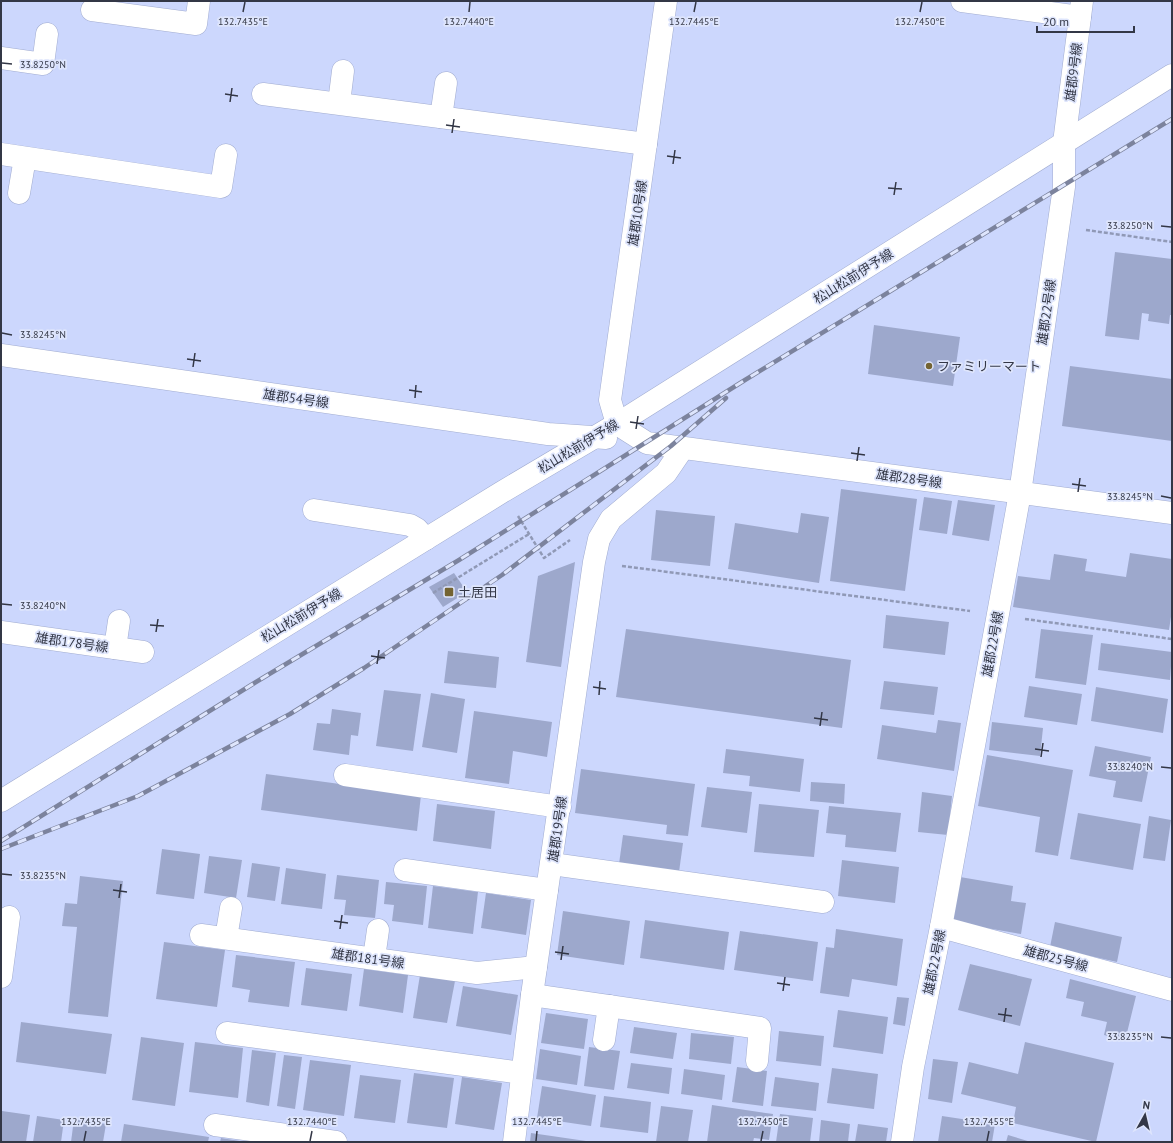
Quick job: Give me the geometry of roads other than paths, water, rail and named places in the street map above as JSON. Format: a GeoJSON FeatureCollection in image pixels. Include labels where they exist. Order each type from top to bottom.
{"type":"FeatureCollection","features":[{"type":"Feature","properties":{"kind":"street"},"geometry":{"type":"LineString","coordinates":[[92,10],[127,8],[196,24],[199,1]]}},
{"type":"Feature","properties":{"kind":"street","name":"雄郡10号線"},"geometry":{"type":"LineString","coordinates":[[617,424],[610,400],[666,1]]}},
{"type":"Feature","properties":{"kind":"street"},"geometry":{"type":"LineString","coordinates":[[962,1],[1081,9]]}},
{"type":"Feature","properties":{"kind":"street","name":"雄郡9号線"},"geometry":{"type":"LineString","coordinates":[[1064,143],[1081,9]]}},
{"type":"Feature","properties":{"kind":"street"},"geometry":{"type":"LineString","coordinates":[[1,58],[43,64],[47,34]]}},
{"type":"Feature","properties":{"kind":"street"},"geometry":{"type":"LineString","coordinates":[[339,103],[343,71]]}},
{"type":"Feature","properties":{"kind":"street","name":"松山松前伊予線"},"geometry":{"type":"LineString","coordinates":[[1,801],[502,492],[592,437],[617,424],[1172,75]]}},
{"type":"Feature","properties":{"kind":"street"},"geometry":{"type":"LineString","coordinates":[[441,117],[446,83]]}},
{"type":"Feature","properties":{"kind":"street"},"geometry":{"type":"LineString","coordinates":[[263,94],[646,144]]}},
{"type":"Feature","properties":{"kind":"street","name":"雄郡22号線"},"geometry":{"type":"LineString","coordinates":[[902,1142],[913,1066],[941,927],[1020,493],[1064,187],[1064,143]]}},
{"type":"Feature","properties":{"kind":"street"},"geometry":{"type":"LineString","coordinates":[[1,154],[221,187],[226,156]]}},
{"type":"Feature","properties":{"kind":"street"},"geometry":{"type":"LineString","coordinates":[[19,193],[25,158]]}},
{"type":"Feature","properties":{"kind":"street","name":"雄郡54号線"},"geometry":{"type":"LineString","coordinates":[[1,355],[548,434],[592,437]]}},
{"type":"Feature","properties":{"kind":"street","name":"雄郡28号線"},"geometry":{"type":"LineString","coordinates":[[617,424],[647,443]]}},
{"type":"Feature","properties":{"kind":"street","name":"雄郡28号線"},"geometry":{"type":"LineString","coordinates":[[592,437],[1172,513]]}},
{"type":"Feature","properties":{"kind":"street","name":"雄郡19号線"},"geometry":{"type":"LineString","coordinates":[[514,1142],[532,994],[552,864],[594,562],[599,540],[611,519],[666,473],[683,448]]}},
{"type":"Feature","properties":{"kind":"street"},"geometry":{"type":"LineString","coordinates":[[314,510],[410,525],[417,528],[426,539]]}},
{"type":"Feature","properties":{"kind":"street"},"geometry":{"type":"LineString","coordinates":[[115,648],[119,621]]}},
{"type":"Feature","properties":{"kind":"street","name":"雄郡178号線"},"geometry":{"type":"LineString","coordinates":[[1,632],[143,652]]}},
{"type":"Feature","properties":{"kind":"street"},"geometry":{"type":"LineString","coordinates":[[345,775],[560,807]]}},
{"type":"Feature","properties":{"kind":"street"},"geometry":{"type":"LineString","coordinates":[[552,864],[823,902]]}},
{"type":"Feature","properties":{"kind":"street"},"geometry":{"type":"LineString","coordinates":[[405,870],[547,890]]}},
{"type":"Feature","properties":{"kind":"street"},"geometry":{"type":"LineString","coordinates":[[226,938],[231,908]]}},
{"type":"Feature","properties":{"kind":"street"},"geometry":{"type":"LineString","coordinates":[[1,977],[9,917]]}},
{"type":"Feature","properties":{"kind":"street","name":"雄郡25号線"},"geometry":{"type":"LineString","coordinates":[[941,927],[1172,990]]}},
{"type":"Feature","properties":{"kind":"street"},"geometry":{"type":"LineString","coordinates":[[374,958],[378,930]]}},
{"type":"Feature","properties":{"kind":"street","name":"雄郡181号線"},"geometry":{"type":"LineString","coordinates":[[200,935],[477,973],[536,967]]}},
{"type":"Feature","properties":{"kind":"street"},"geometry":{"type":"LineString","coordinates":[[532,994],[760,1028],[756,1061]]}},
{"type":"Feature","properties":{"kind":"street"},"geometry":{"type":"LineString","coordinates":[[604,1040],[609,1006]]}},
{"type":"Feature","properties":{"kind":"street"},"geometry":{"type":"LineString","coordinates":[[227,1033],[522,1073]]}},
{"type":"Feature","properties":{"kind":"street"},"geometry":{"type":"LineString","coordinates":[[215,1125],[336,1142]]}},
{"type":"Feature","properties":{"kind":"railway"},"geometry":{"type":"LineString","coordinates":[[1,841],[256,682],[459,560],[745,380],[1172,119]]}},
{"type":"Feature","properties":{"kind":"railway"},"geometry":{"type":"LineString","coordinates":[[1,849],[138,796],[290,714],[364,668],[502,575],[671,446],[726,398]]}},
{"type":"Feature","properties":{"kind":"place","name":"ファミリーマート"},"geometry":{"type":"Point","coordinates":[929,366]}},
{"type":"Feature","properties":{"kind":"place","name":"土居田"},"geometry":{"type":"Point","coordinates":[449,592]}}]}
